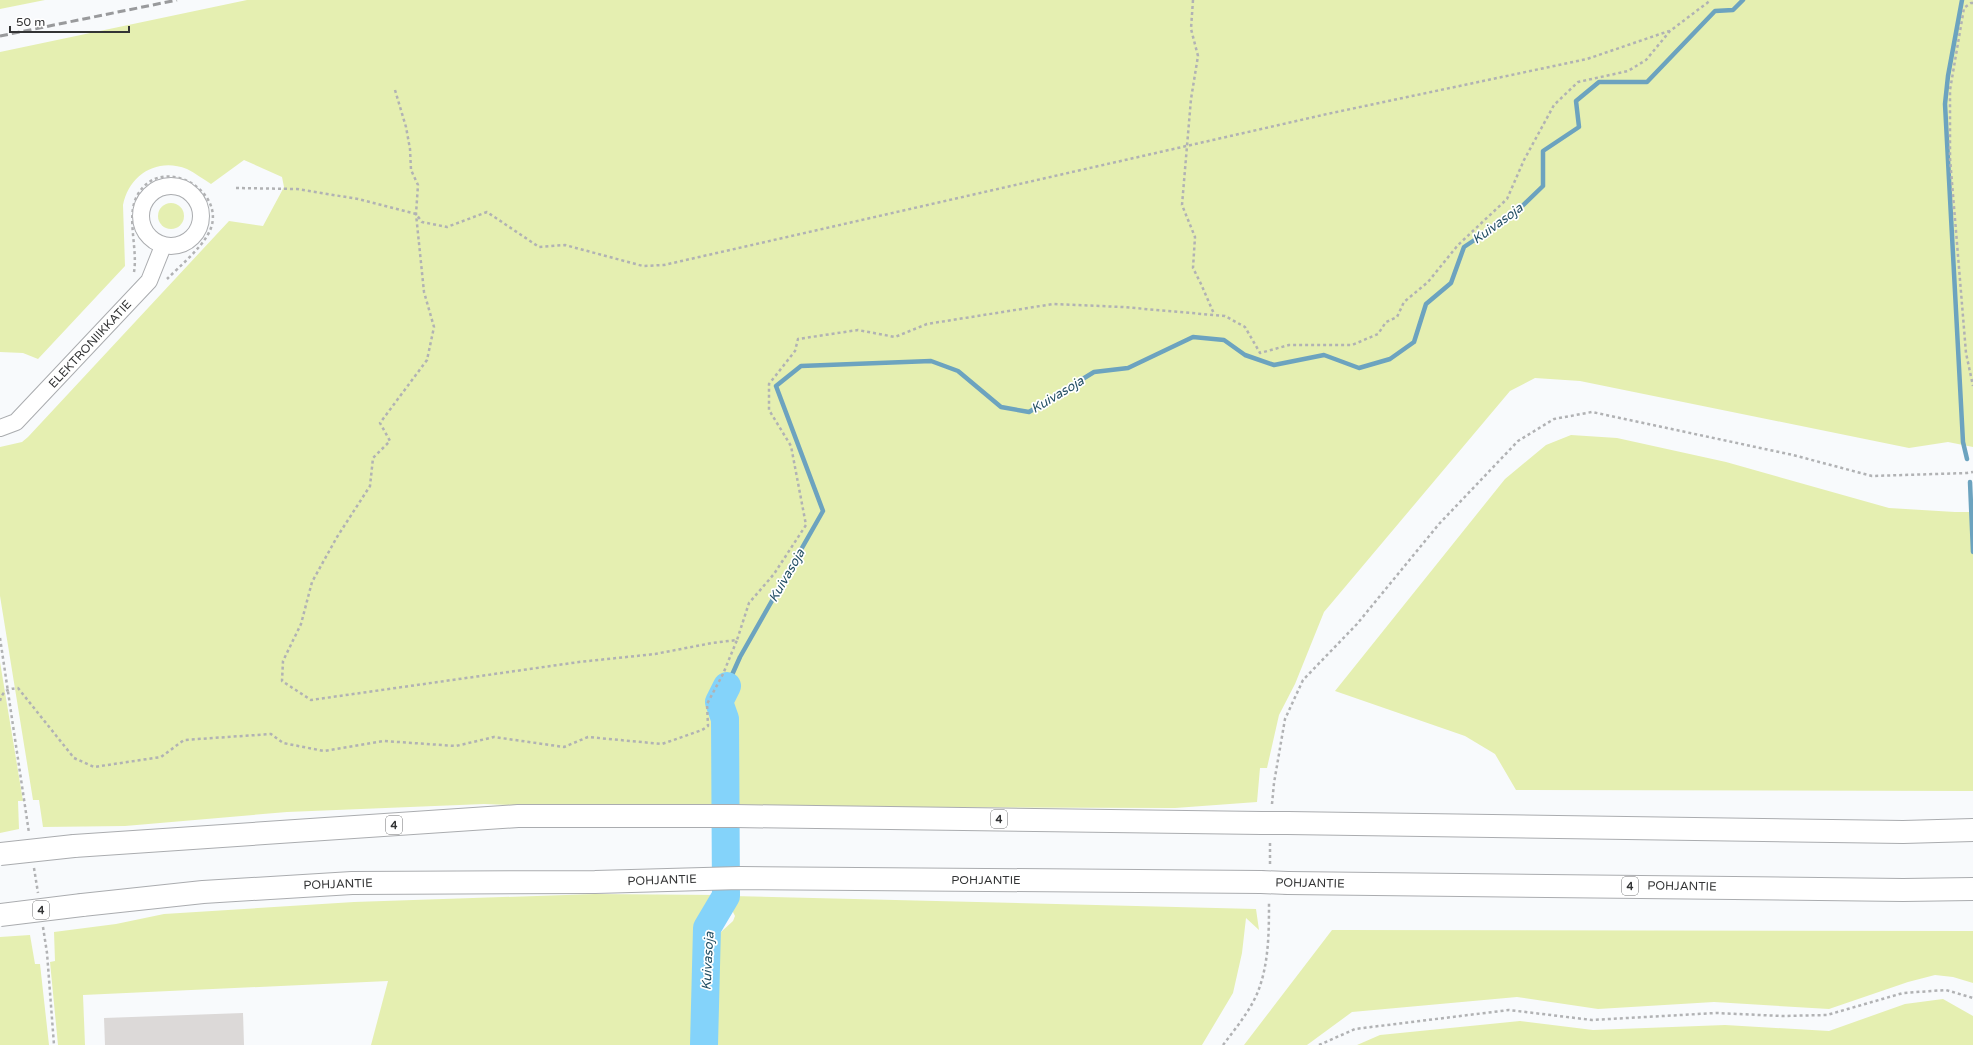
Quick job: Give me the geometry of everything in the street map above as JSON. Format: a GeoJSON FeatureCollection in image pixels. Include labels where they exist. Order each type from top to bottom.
{"type":"FeatureCollection","features":[{"type":"Feature","properties":{"kind":"highway","name":"4"},"geometry":{"type":"LineString","coordinates":[[0,854],[74,846],[518,816],[735,816],[1904,832],[1973,830]]}},
{"type":"Feature","properties":{"kind":"highway","name":"POHJANTIE"},"geometry":{"type":"LineString","coordinates":[[0,915],[203,892],[352,882],[595,882],[740,878],[1267,881],[1288,883],[1903,890],[1973,889]]}},
{"type":"Feature","properties":{"kind":"street","name":"ELEKTRONIIKKATIE"},"geometry":{"type":"LineString","coordinates":[[0,428],[16,422],[149,281],[163,246]]}},
{"type":"Feature","properties":{"kind":"path"},"geometry":{"type":"LineString","coordinates":[[1193,0],[1191,30],[1198,56],[1190,99],[1182,205],[1195,237],[1193,268],[1202,284],[1214,315]]}},
{"type":"Feature","properties":{"kind":"path"},"geometry":{"type":"LineString","coordinates":[[0,701],[2,695],[8,689],[18,688],[74,758],[94,767],[161,757],[184,740],[270,734],[283,742],[324,751],[384,742],[456,746],[494,737],[564,748],[588,737],[662,744],[702,730],[708,726],[706,704],[723,674],[737,640],[749,603],[774,574],[806,525],[791,446],[769,410],[769,384],[795,351],[798,339],[858,330],[895,337],[927,324],[1053,304],[1123,307],[1225,316],[1245,327],[1260,353],[1289,345],[1352,345],[1378,334],[1386,322],[1397,317],[1404,302],[1428,282],[1458,245],[1507,199],[1524,160],[1554,105],[1578,82],[1628,71],[1646,60],[1670,31],[1711,0]]}},
{"type":"Feature","properties":{"kind":"path"},"geometry":{"type":"LineString","coordinates":[[1973,4],[1971,3],[1964,8],[1950,90],[1952,174],[1966,353],[1973,386]]}},
{"type":"Feature","properties":{"kind":"path"},"geometry":{"type":"LineString","coordinates":[[236,188],[297,189],[358,199],[416,214],[422,222],[447,227],[487,212],[539,247],[566,245],[642,266],[664,265],[1187,145],[1587,59],[1670,31]]}},
{"type":"Feature","properties":{"kind":"path"},"geometry":{"type":"LineString","coordinates":[[395,90],[406,126],[411,170],[418,185],[416,214],[424,292],[434,327],[427,360],[380,423],[390,441],[373,458],[370,486],[336,537],[312,582],[301,624],[283,662],[282,681],[311,700],[579,662],[655,654],[712,643],[737,640]]}},
{"type":"Feature","properties":{"kind":"path"},"geometry":{"type":"LineString","coordinates":[[1223,1045],[1252,1004],[1262,981],[1269,936],[1267,881],[1273,823],[1274,783],[1285,719],[1303,680],[1357,624],[1439,524],[1518,441],[1554,419],[1592,412],[1793,455],[1872,476],[1973,472]]}},
{"type":"Feature","properties":{"kind":"path"},"geometry":{"type":"LineString","coordinates":[[1319,1045],[1355,1029],[1509,1010],[1592,1020],[1716,1013],[1782,1016],[1828,1015],[1903,993],[1946,990],[1973,998]]}},
{"type":"Feature","properties":{"kind":"green space"},"geometry":{"type":"Polygon","coordinates":[[[0,0],[45,0],[0,9],[0,0]]]}},
{"type":"Feature","properties":{"kind":"green space"},"geometry":{"type":"Polygon","coordinates":[[[247,0],[1973,0],[1973,447],[1948,442],[1909,448],[1580,381],[1535,378],[1510,391],[1324,612],[1295,684],[1279,715],[1267,768],[1260,768],[1257,802],[1175,808],[541,806],[484,804],[287,812],[125,826],[43,827],[39,800],[33,800],[0,596],[0,447],[22,442],[28,437],[229,221],[263,226],[284,187],[282,177],[244,160],[211,184],[187,169],[176,166],[165,165],[146,171],[131,185],[126,194],[123,205],[125,266],[38,359],[23,353],[0,352],[0,52],[247,0]]]}},
{"type":"Feature","properties":{"kind":"green space"},"geometry":{"type":"Polygon","coordinates":[[[171,203],[180,207],[184,216],[180,225],[171,229],[162,225],[158,216],[162,207],[171,203]]]}},
{"type":"Feature","properties":{"kind":"green space"},"geometry":{"type":"Polygon","coordinates":[[[1571,435],[1617,438],[1726,462],[1889,508],[1973,512],[1973,791],[1516,790],[1495,754],[1465,736],[1335,691],[1505,479],[1546,445],[1571,435]]]}},
{"type":"Feature","properties":{"kind":"green space"},"geometry":{"type":"Polygon","coordinates":[[[0,662],[23,801],[18,801],[19,829],[0,833],[0,662]]]}},
{"type":"Feature","properties":{"kind":"green space"},"geometry":{"type":"Polygon","coordinates":[[[595,894],[716,895],[715,907],[705,919],[702,926],[696,990],[710,990],[718,939],[721,932],[733,921],[735,916],[731,908],[732,896],[1256,909],[1259,930],[1246,918],[1242,953],[1233,993],[1202,1045],[371,1045],[388,981],[83,995],[85,1045],[58,1045],[50,962],[55,961],[54,932],[116,924],[164,914],[354,902],[595,894]]]}},
{"type":"Feature","properties":{"kind":"green space"},"geometry":{"type":"Polygon","coordinates":[[[1332,930],[1973,931],[1973,983],[1953,977],[1935,975],[1908,982],[1829,1009],[1714,1002],[1598,1009],[1517,997],[1352,1012],[1307,1045],[1244,1045],[1332,930]]]}},
{"type":"Feature","properties":{"kind":"green space"},"geometry":{"type":"Polygon","coordinates":[[[30,935],[35,964],[40,964],[49,1045],[0,1045],[0,937],[30,935]]]}},
{"type":"Feature","properties":{"kind":"green space"},"geometry":{"type":"Polygon","coordinates":[[[1943,999],[1973,1016],[1973,1045],[1357,1045],[1380,1035],[1520,1021],[1593,1030],[1725,1025],[1829,1031],[1905,1004],[1943,999]]]}},
{"type":"Feature","properties":{"kind":"building"},"geometry":{"type":"Polygon","coordinates":[[[243,1013],[244,1045],[105,1045],[104,1018],[243,1013]]]}},
{"type":"Feature","properties":{"kind":"waterway","name":"Kuivasoja"},"geometry":{"type":"LineString","coordinates":[[727,686],[740,657],[823,511],[776,386],[801,366],[931,361],[958,371],[1001,407],[1029,412],[1094,372],[1128,368],[1193,337],[1224,340],[1245,355],[1274,365],[1324,355],[1359,368],[1390,359],[1414,342],[1426,304],[1451,283],[1464,247],[1515,213],[1543,186],[1543,151],[1579,127],[1576,101],[1599,82],[1647,82],[1715,11],[1733,10],[1743,0]]}},
{"type":"Feature","properties":{"kind":"waterway"},"geometry":{"type":"LineString","coordinates":[[1962,0],[1948,76],[1945,104],[1963,442],[1967,459]]}},
{"type":"Feature","properties":{"kind":"waterway"},"geometry":{"type":"LineString","coordinates":[[1970,482],[1973,552]]}},
{"type":"Feature","properties":{"kind":"waterway","name":"Kuivasoja"},"geometry":{"type":"LineString","coordinates":[[704,1045],[707,928],[726,896],[725,719],[719,702],[727,686]]}},
{"type":"Feature","properties":{"kind":"railway"},"geometry":{"type":"LineString","coordinates":[[0,36],[177,0]]}}]}
